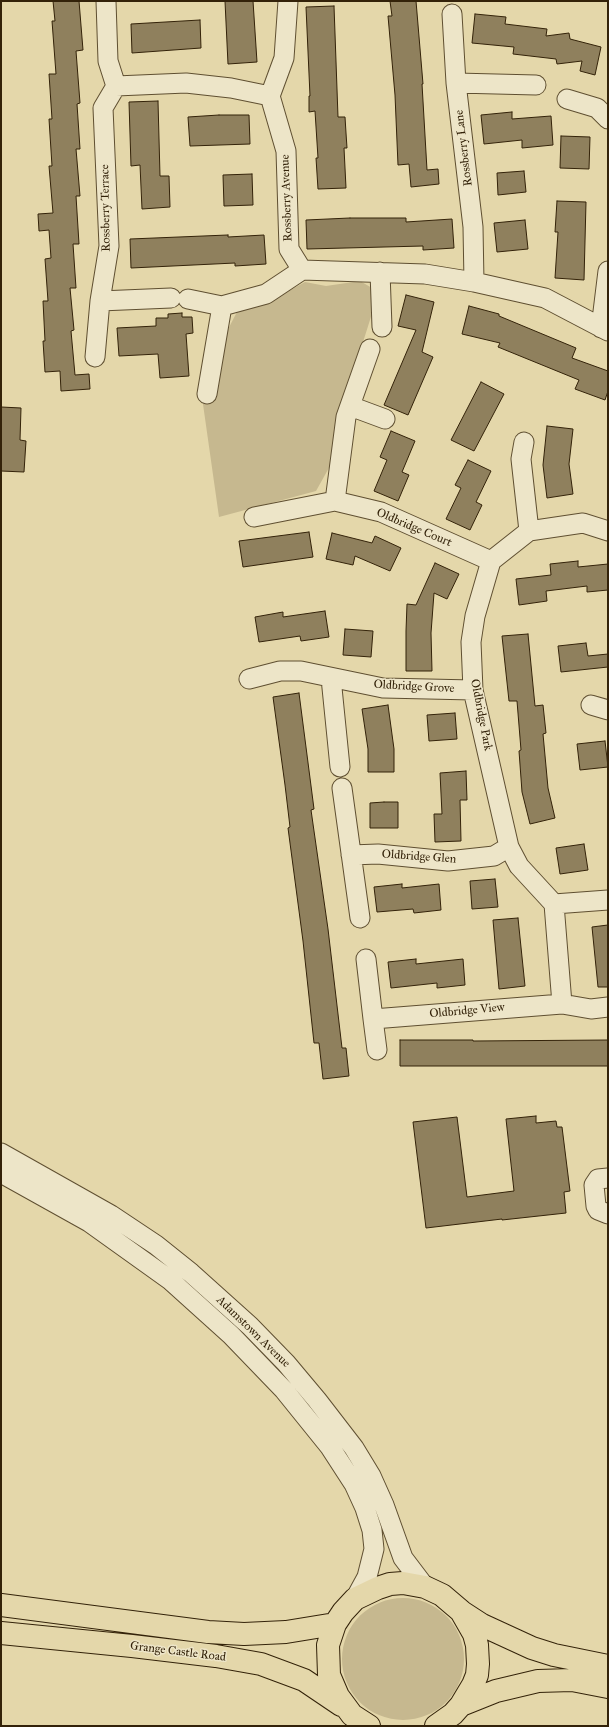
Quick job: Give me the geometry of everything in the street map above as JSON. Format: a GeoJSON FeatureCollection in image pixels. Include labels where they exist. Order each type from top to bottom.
{"type":"FeatureCollection","features":[{"type":"Feature","properties":{"kind":"main road","name":"Grange Castle Road"},"geometry":{"type":"LineString","coordinates":[[344,1706],[328,1675],[328,1645],[335,1624],[354,1600],[378,1588],[390,1584],[403,1583],[425,1587],[442,1595],[462,1612],[482,1625],[532,1648],[554,1655],[608,1666]]}},
{"type":"Feature","properties":{"kind":"main road","name":"Grange Castle Road"},"geometry":{"type":"LineString","coordinates":[[1,1605],[208,1632],[244,1634],[286,1632],[335,1624]]}},
{"type":"Feature","properties":{"kind":"main road","name":"Grange Castle Road"},"geometry":{"type":"LineString","coordinates":[[440,1725],[461,1705],[473,1685],[478,1664],[477,1645],[474,1634],[462,1612]]}},
{"type":"Feature","properties":{"kind":"main road","name":"Grange Castle Road"},"geometry":{"type":"LineString","coordinates":[[1,1633],[216,1656],[261,1664],[304,1680],[344,1706],[364,1724]]}},
{"type":"Feature","properties":{"kind":"main road","name":"Grange Castle Road"},"geometry":{"type":"LineString","coordinates":[[461,1705],[496,1691],[538,1680],[572,1680],[608,1687]]}},
{"type":"Feature","properties":{"kind":"street"},"geometry":{"type":"LineString","coordinates":[[106,1],[108,61],[116,86],[186,83],[231,88],[270,96],[284,58],[288,1]]}},
{"type":"Feature","properties":{"kind":"street","name":"Rossberry Lane"},"geometry":{"type":"LineString","coordinates":[[452,14],[456,83],[473,227],[474,282]]}},
{"type":"Feature","properties":{"kind":"street"},"geometry":{"type":"LineString","coordinates":[[456,83],[536,85]]}},
{"type":"Feature","properties":{"kind":"street","name":"Rossberry Terrace"},"geometry":{"type":"LineString","coordinates":[[95,357],[100,301],[109,246],[103,108],[116,86]]}},
{"type":"Feature","properties":{"kind":"street","name":"Rossberry Avenue"},"geometry":{"type":"LineString","coordinates":[[270,96],[286,151],[289,249],[302,270]]}},
{"type":"Feature","properties":{"kind":"street"},"geometry":{"type":"LineString","coordinates":[[567,99],[597,108],[608,119]]}},
{"type":"Feature","properties":{"kind":"street"},"geometry":{"type":"LineString","coordinates":[[100,301],[180,299],[222,306],[266,294],[302,270],[425,274],[474,282],[545,298],[604,329],[608,271]]}},
{"type":"Feature","properties":{"kind":"street"},"geometry":{"type":"LineString","coordinates":[[380,272],[382,327]]}},
{"type":"Feature","properties":{"kind":"street"},"geometry":{"type":"LineString","coordinates":[[207,394],[222,306]]}},
{"type":"Feature","properties":{"kind":"street"},"geometry":{"type":"LineString","coordinates":[[335,501],[346,417],[370,349]]}},
{"type":"Feature","properties":{"kind":"street"},"geometry":{"type":"LineString","coordinates":[[350,406],[385,419]]}},
{"type":"Feature","properties":{"kind":"street"},"geometry":{"type":"LineString","coordinates":[[524,442],[521,459],[529,531]]}},
{"type":"Feature","properties":{"kind":"street","name":"Oldbridge Court"},"geometry":{"type":"LineString","coordinates":[[254,517],[335,501],[381,512],[491,561]]}},
{"type":"Feature","properties":{"kind":"street"},"geometry":{"type":"LineString","coordinates":[[491,561],[529,531],[583,522],[608,531]]}},
{"type":"Feature","properties":{"kind":"street","name":"Oldbridge Park"},"geometry":{"type":"LineString","coordinates":[[491,561],[475,616],[472,636],[473,690],[509,847],[519,866],[554,904]]}},
{"type":"Feature","properties":{"kind":"street","name":"Oldbridge Grove"},"geometry":{"type":"LineString","coordinates":[[249,678],[280,671],[301,671],[383,688],[473,690]]}},
{"type":"Feature","properties":{"kind":"street"},"geometry":{"type":"LineString","coordinates":[[332,678],[340,767]]}},
{"type":"Feature","properties":{"kind":"street"},"geometry":{"type":"LineString","coordinates":[[342,788],[360,918]]}},
{"type":"Feature","properties":{"kind":"street","name":"Oldbridge Glen"},"geometry":{"type":"LineString","coordinates":[[351,855],[378,854],[448,861],[494,856],[509,847]]}},
{"type":"Feature","properties":{"kind":"street"},"geometry":{"type":"LineString","coordinates":[[562,1004],[554,904],[608,900]]}},
{"type":"Feature","properties":{"kind":"street"},"geometry":{"type":"LineString","coordinates":[[366,960],[377,1050]]}},
{"type":"Feature","properties":{"kind":"street","name":"Oldbridge View"},"geometry":{"type":"LineString","coordinates":[[373,1019],[562,1004],[592,1009],[608,1008]]}},
{"type":"Feature","properties":{"kind":"street","name":"Adamstown Avenue"},"geometry":{"type":"LineString","coordinates":[[1,1152],[111,1215],[156,1245],[191,1273],[255,1331],[317,1400],[354,1448],[371,1476],[384,1505],[403,1558],[425,1587]]}},
{"type":"Feature","properties":{"kind":"street","name":"Adamstown Avenue"},"geometry":{"type":"LineString","coordinates":[[1,1173],[89,1222],[170,1280],[231,1334],[284,1390],[330,1448],[354,1484],[365,1508],[372,1530],[374,1549],[367,1576],[354,1600]]}},
{"type":"Feature","properties":{"kind":"street"},"geometry":{"type":"LineString","coordinates":[[608,1178],[598,1179],[594,1185],[596,1206],[598,1210],[608,1214]]}},
{"type":"Feature","properties":{"kind":"shaded area"},"geometry":{"type":"Polygon","coordinates":[[[360,281],[372,288],[375,304],[358,358],[335,457],[316,491],[219,517],[200,383],[238,310],[276,298],[305,282],[326,286],[360,281]]]}},
{"type":"Feature","properties":{"kind":"shaded area"},"geometry":{"type":"Polygon","coordinates":[[[403,1598],[415,1599],[426,1603],[437,1608],[446,1616],[454,1625],[459,1636],[463,1647],[463,1671],[459,1682],[454,1693],[446,1702],[437,1710],[426,1715],[415,1719],[403,1720],[391,1719],[380,1715],[369,1710],[360,1702],[352,1693],[347,1682],[343,1671],[342,1659],[343,1647],[347,1636],[352,1625],[360,1616],[369,1608],[380,1603],[391,1599],[403,1598]]]}},
{"type":"Feature","properties":{"kind":"building"},"geometry":{"type":"Polygon","coordinates":[[[53,1],[79,1],[83,50],[76,51],[80,103],[77,104],[80,149],[76,149],[80,196],[76,196],[79,244],[73,244],[76,288],[70,288],[74,330],[71,331],[75,375],[89,374],[90,389],[61,391],[60,371],[45,372],[43,301],[48,301],[45,259],[51,258],[49,230],[39,231],[38,214],[53,213],[49,166],[52,166],[49,119],[52,119],[49,74],[56,74],[52,21],[55,21],[53,1]]]}},
{"type":"Feature","properties":{"kind":"building"},"geometry":{"type":"Polygon","coordinates":[[[225,1],[253,1],[257,62],[228,64],[225,1]]]}},
{"type":"Feature","properties":{"kind":"building"},"geometry":{"type":"Polygon","coordinates":[[[390,1],[416,1],[423,84],[427,170],[438,169],[439,184],[411,187],[409,164],[398,165],[395,95],[388,16],[392,16],[390,1]]]}},
{"type":"Feature","properties":{"kind":"building"},"geometry":{"type":"Polygon","coordinates":[[[334,6],[338,117],[345,117],[347,148],[344,148],[346,188],[318,189],[315,111],[309,112],[310,96],[306,7],[334,6]]]}},
{"type":"Feature","properties":{"kind":"building"},"geometry":{"type":"Polygon","coordinates":[[[475,14],[506,17],[505,24],[547,29],[546,36],[569,33],[570,39],[601,47],[595,75],[580,71],[582,61],[557,64],[556,59],[513,54],[514,47],[472,43],[475,14]]]}},
{"type":"Feature","properties":{"kind":"building"},"geometry":{"type":"Polygon","coordinates":[[[200,20],[201,48],[132,53],[131,24],[200,20]]]}},
{"type":"Feature","properties":{"kind":"building"},"geometry":{"type":"Polygon","coordinates":[[[158,101],[160,176],[169,176],[170,207],[142,209],[140,165],[131,166],[129,102],[158,101]]]}},
{"type":"Feature","properties":{"kind":"building"},"geometry":{"type":"Polygon","coordinates":[[[512,112],[512,119],[551,116],[553,145],[522,148],[522,140],[484,144],[481,115],[512,112]]]}},
{"type":"Feature","properties":{"kind":"building"},"geometry":{"type":"Polygon","coordinates":[[[249,115],[250,144],[190,146],[188,117],[249,115]]]}},
{"type":"Feature","properties":{"kind":"building"},"geometry":{"type":"Polygon","coordinates":[[[561,136],[590,137],[589,169],[560,168],[561,136]]]}},
{"type":"Feature","properties":{"kind":"building"},"geometry":{"type":"Polygon","coordinates":[[[524,171],[526,192],[498,195],[497,173],[524,171]]]}},
{"type":"Feature","properties":{"kind":"building"},"geometry":{"type":"Polygon","coordinates":[[[252,174],[253,205],[224,206],[223,175],[252,174]]]}},
{"type":"Feature","properties":{"kind":"building"},"geometry":{"type":"Polygon","coordinates":[[[557,201],[586,202],[584,280],[555,278],[558,232],[555,232],[557,201]]]}},
{"type":"Feature","properties":{"kind":"building"},"geometry":{"type":"Polygon","coordinates":[[[406,218],[406,222],[452,219],[454,248],[423,250],[423,246],[307,249],[306,220],[406,218]]]}},
{"type":"Feature","properties":{"kind":"building"},"geometry":{"type":"Polygon","coordinates":[[[525,220],[528,249],[497,252],[494,223],[525,220]]]}},
{"type":"Feature","properties":{"kind":"building"},"geometry":{"type":"Polygon","coordinates":[[[228,235],[228,237],[264,235],[266,264],[235,266],[235,263],[131,268],[130,239],[228,235]]]}},
{"type":"Feature","properties":{"kind":"building"},"geometry":{"type":"Polygon","coordinates":[[[406,295],[434,302],[422,352],[433,357],[408,415],[384,405],[416,330],[398,326],[406,295]]]}},
{"type":"Feature","properties":{"kind":"building"},"geometry":{"type":"Polygon","coordinates":[[[469,306],[499,314],[499,316],[576,348],[572,358],[608,371],[608,391],[605,400],[575,389],[579,380],[498,347],[500,343],[462,334],[469,306]]]}},
{"type":"Feature","properties":{"kind":"building"},"geometry":{"type":"Polygon","coordinates":[[[182,313],[182,317],[192,317],[193,333],[186,334],[189,376],[160,378],[158,354],[119,356],[117,328],[156,326],[156,318],[168,318],[168,314],[182,313]]]}},
{"type":"Feature","properties":{"kind":"building"},"geometry":{"type":"Polygon","coordinates":[[[481,382],[504,394],[474,451],[451,440],[481,382]]]}},
{"type":"Feature","properties":{"kind":"building"},"geometry":{"type":"Polygon","coordinates":[[[1,407],[21,408],[20,440],[26,441],[24,472],[1,471],[1,407]]]}},
{"type":"Feature","properties":{"kind":"building"},"geometry":{"type":"Polygon","coordinates":[[[547,426],[573,429],[569,464],[573,494],[547,498],[543,465],[547,426]]]}},
{"type":"Feature","properties":{"kind":"building"},"geometry":{"type":"Polygon","coordinates":[[[391,431],[415,441],[402,472],[409,475],[398,501],[374,491],[387,460],[380,457],[391,431]]]}},
{"type":"Feature","properties":{"kind":"building"},"geometry":{"type":"Polygon","coordinates":[[[468,460],[491,471],[476,502],[482,505],[470,530],[446,519],[461,488],[455,485],[468,460]]]}},
{"type":"Feature","properties":{"kind":"building"},"geometry":{"type":"Polygon","coordinates":[[[309,532],[313,557],[243,567],[239,541],[309,532]]]}},
{"type":"Feature","properties":{"kind":"building"},"geometry":{"type":"Polygon","coordinates":[[[332,533],[372,543],[375,536],[401,548],[390,571],[355,556],[353,565],[326,559],[332,533]]]}},
{"type":"Feature","properties":{"kind":"building"},"geometry":{"type":"Polygon","coordinates":[[[578,561],[578,567],[608,564],[608,590],[587,592],[587,586],[546,591],[547,601],[519,605],[516,579],[551,575],[550,564],[578,561]]]}},
{"type":"Feature","properties":{"kind":"building"},"geometry":{"type":"Polygon","coordinates":[[[435,563],[459,574],[447,599],[434,593],[431,633],[432,671],[406,671],[407,604],[416,605],[435,563]]]}},
{"type":"Feature","properties":{"kind":"building"},"geometry":{"type":"Polygon","coordinates":[[[325,611],[329,637],[301,641],[300,636],[259,642],[255,617],[283,612],[283,617],[325,611]]]}},
{"type":"Feature","properties":{"kind":"building"},"geometry":{"type":"Polygon","coordinates":[[[345,629],[373,631],[371,657],[343,655],[345,629]]]}},
{"type":"Feature","properties":{"kind":"building"},"geometry":{"type":"Polygon","coordinates":[[[528,634],[535,706],[543,705],[546,733],[543,734],[548,788],[555,818],[530,824],[522,792],[519,751],[521,750],[517,701],[509,701],[502,636],[528,634]]]}},
{"type":"Feature","properties":{"kind":"building"},"geometry":{"type":"Polygon","coordinates":[[[586,643],[588,656],[608,654],[608,667],[561,672],[558,646],[586,643]]]}},
{"type":"Feature","properties":{"kind":"building"},"geometry":{"type":"Polygon","coordinates":[[[299,693],[314,809],[311,810],[328,929],[342,1048],[346,1048],[349,1076],[323,1079],[319,1043],[314,1043],[303,941],[288,828],[290,827],[273,697],[299,693]]]}},
{"type":"Feature","properties":{"kind":"building"},"geometry":{"type":"Polygon","coordinates":[[[388,705],[394,749],[394,772],[368,772],[368,749],[362,709],[388,705]]]}},
{"type":"Feature","properties":{"kind":"building"},"geometry":{"type":"Polygon","coordinates":[[[455,713],[457,739],[429,741],[427,715],[455,713]]]}},
{"type":"Feature","properties":{"kind":"building"},"geometry":{"type":"Polygon","coordinates":[[[605,741],[608,767],[580,770],[577,744],[605,741]]]}},
{"type":"Feature","properties":{"kind":"building"},"geometry":{"type":"Polygon","coordinates":[[[466,771],[467,800],[460,800],[461,841],[435,842],[434,814],[442,814],[440,773],[466,771]]]}},
{"type":"Feature","properties":{"kind":"building"},"geometry":{"type":"Polygon","coordinates":[[[398,802],[398,828],[370,828],[370,803],[398,802]]]}},
{"type":"Feature","properties":{"kind":"building"},"geometry":{"type":"Polygon","coordinates":[[[584,844],[588,870],[560,874],[556,848],[584,844]]]}},
{"type":"Feature","properties":{"kind":"building"},"geometry":{"type":"Polygon","coordinates":[[[495,879],[498,907],[472,909],[470,881],[495,879]]]}},
{"type":"Feature","properties":{"kind":"building"},"geometry":{"type":"Polygon","coordinates":[[[402,884],[402,888],[439,884],[441,910],[414,913],[413,909],[377,912],[374,887],[402,884]]]}},
{"type":"Feature","properties":{"kind":"building"},"geometry":{"type":"Polygon","coordinates":[[[518,918],[525,986],[499,989],[493,920],[518,918]]]}},
{"type":"Feature","properties":{"kind":"building"},"geometry":{"type":"Polygon","coordinates":[[[608,925],[608,987],[598,987],[592,927],[608,925]]]}},
{"type":"Feature","properties":{"kind":"building"},"geometry":{"type":"Polygon","coordinates":[[[416,959],[416,964],[463,959],[465,985],[437,988],[437,983],[391,988],[388,962],[416,959]]]}},
{"type":"Feature","properties":{"kind":"building"},"geometry":{"type":"Polygon","coordinates":[[[400,1040],[608,1040],[608,1066],[400,1066],[400,1040]]]}},
{"type":"Feature","properties":{"kind":"building"},"geometry":{"type":"Polygon","coordinates":[[[536,1116],[536,1123],[556,1121],[557,1127],[562,1127],[570,1191],[564,1192],[566,1213],[426,1228],[413,1122],[457,1117],[467,1197],[514,1191],[506,1119],[536,1116]]]}}]}
